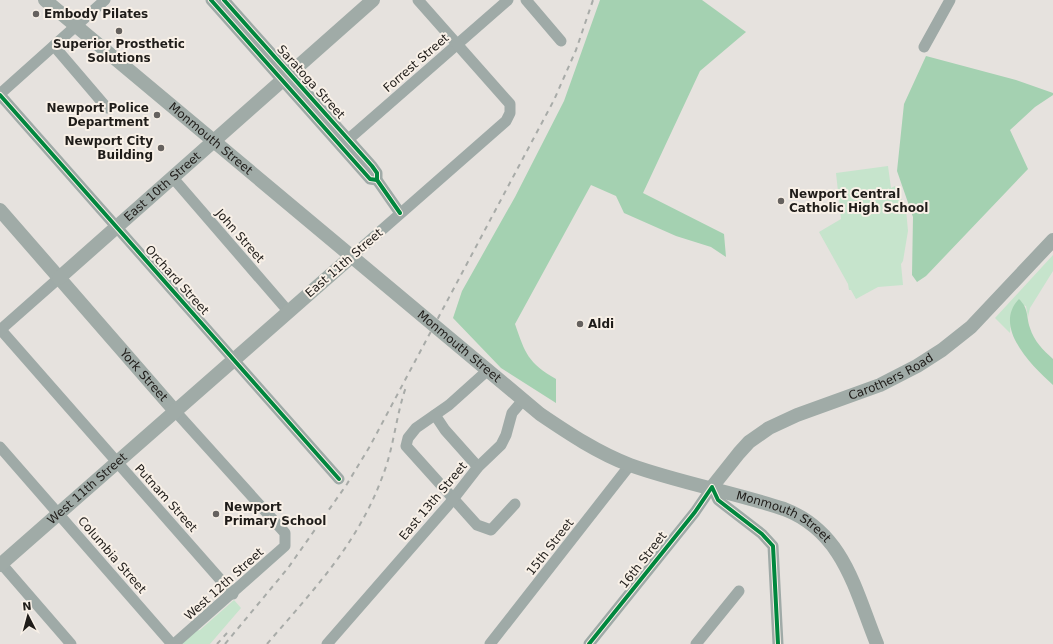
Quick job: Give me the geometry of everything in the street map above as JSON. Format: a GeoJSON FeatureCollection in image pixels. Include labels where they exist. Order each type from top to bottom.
{"type":"FeatureCollection","features":[{"type":"Feature","properties":{"kind":"main road","name":"Monmouth Street"},"geometry":{"type":"LineString","coordinates":[[45,0],[540,414],[580,440],[630,465],[786,509],[804,518],[820,529],[841,558],[873,640]]}},
{"type":"Feature","properties":{"kind":"main road","name":"East 10th Street"},"geometry":{"type":"LineString","coordinates":[[59,278],[287,78],[373,0]]}},
{"type":"Feature","properties":{"kind":"main road","name":"York Street"},"geometry":{"type":"LineString","coordinates":[[0,210],[175,411]]}},
{"type":"Feature","properties":{"kind":"main road","name":"Carothers Road"},"geometry":{"type":"LineString","coordinates":[[712,487],[749,442],[768,428],[797,415],[880,385],[917,366],[942,350],[971,327],[1053,240]]}},
{"type":"Feature","properties":{"kind":"main road","name":"East 11th Street"},"geometry":{"type":"LineString","coordinates":[[175,411],[351,257]]}},
{"type":"Feature","properties":{"kind":"main road","name":"West 11th Street"},"geometry":{"type":"LineString","coordinates":[[0,564],[175,411]]}},
{"type":"Feature","properties":{"kind":"street"},"geometry":{"type":"LineString","coordinates":[[0,94],[105,0]]}},
{"type":"Feature","properties":{"kind":"street","name":"Saratoga Street"},"geometry":{"type":"LineString","coordinates":[[211,0],[287,78],[345,143],[370,179],[377,180],[400,213]]}},
{"type":"Feature","properties":{"kind":"street","name":"Saratoga Street"},"geometry":{"type":"LineString","coordinates":[[224,0],[287,78]]}},
{"type":"Feature","properties":{"kind":"street"},"geometry":{"type":"LineString","coordinates":[[418,0],[458,44]]}},
{"type":"Feature","properties":{"kind":"street","name":"Forrest Street"},"geometry":{"type":"LineString","coordinates":[[345,143],[508,0]]}},
{"type":"Feature","properties":{"kind":"street"},"geometry":{"type":"LineString","coordinates":[[526,0],[561,41]]}},
{"type":"Feature","properties":{"kind":"street"},"geometry":{"type":"LineString","coordinates":[[924,46],[950,0]]}},
{"type":"Feature","properties":{"kind":"street","name":"East 11th Street"},"geometry":{"type":"LineString","coordinates":[[351,257],[506,120],[510,113],[510,104],[458,44]]}},
{"type":"Feature","properties":{"kind":"street"},"geometry":{"type":"LineString","coordinates":[[54,46],[107,108]]}},
{"type":"Feature","properties":{"kind":"street","name":"Orchard Street"},"geometry":{"type":"LineString","coordinates":[[0,94],[339,479]]}},
{"type":"Feature","properties":{"kind":"street","name":"John Street"},"geometry":{"type":"LineString","coordinates":[[173,178],[288,311]]}},
{"type":"Feature","properties":{"kind":"street"},"geometry":{"type":"LineString","coordinates":[[0,329],[59,278]]}},
{"type":"Feature","properties":{"kind":"street","name":"Putnam Street"},"geometry":{"type":"LineString","coordinates":[[0,329],[233,594]]}},
{"type":"Feature","properties":{"kind":"street"},"geometry":{"type":"LineString","coordinates":[[488,370],[435,415],[416,428],[406,442],[407,449],[477,525],[491,530],[515,504]]}},
{"type":"Feature","properties":{"kind":"street","name":"East 13th Street"},"geometry":{"type":"LineString","coordinates":[[327,644],[453,499],[478,467],[501,445],[506,435],[512,413],[524,400]]}},
{"type":"Feature","properties":{"kind":"street","name":"York Street"},"geometry":{"type":"LineString","coordinates":[[175,411],[284,533],[286,541]]}},
{"type":"Feature","properties":{"kind":"street"},"geometry":{"type":"LineString","coordinates":[[435,415],[445,430],[478,467]]}},
{"type":"Feature","properties":{"kind":"street","name":"Columbia Street"},"geometry":{"type":"LineString","coordinates":[[0,447],[173,644]]}},
{"type":"Feature","properties":{"kind":"street","name":"15th Street"},"geometry":{"type":"LineString","coordinates":[[490,644],[620,480],[630,465]]}},
{"type":"Feature","properties":{"kind":"street"},"geometry":{"type":"LineString","coordinates":[[712,487],[718,500],[762,534],[774,546],[778,644]]}},
{"type":"Feature","properties":{"kind":"street","name":"16th Street"},"geometry":{"type":"LineString","coordinates":[[589,644],[694,512],[712,487]]}},
{"type":"Feature","properties":{"kind":"street","name":"West 12th Street"},"geometry":{"type":"LineString","coordinates":[[173,644],[233,594],[285,546],[286,541]]}},
{"type":"Feature","properties":{"kind":"street"},"geometry":{"type":"LineString","coordinates":[[0,564],[71,644]]}},
{"type":"Feature","properties":{"kind":"street"},"geometry":{"type":"LineString","coordinates":[[696,644],[739,591]]}},
{"type":"Feature","properties":{"kind":"green space"},"geometry":{"type":"Polygon","coordinates":[[[600,0],[702,0],[746,32],[700,71],[643,193],[724,234],[726,257],[711,247],[676,236],[624,213],[616,196],[591,185],[515,324],[525,350],[533,362],[539,368],[556,379],[556,403],[501,368],[453,318],[462,291],[515,197],[564,101],[600,0]]]}},
{"type":"Feature","properties":{"kind":"green space"},"geometry":{"type":"Polygon","coordinates":[[[926,56],[1016,80],[1053,93],[1053,95],[1035,107],[1010,130],[1028,169],[926,276],[917,282],[912,275],[913,217],[897,171],[904,104],[926,56]]]}},
{"type":"Feature","properties":{"kind":"green space"},"geometry":{"type":"Polygon","coordinates":[[[888,166],[891,188],[895,186],[906,209],[908,231],[903,261],[901,264],[903,285],[878,287],[856,299],[851,290],[849,290],[848,284],[819,232],[841,219],[836,173],[888,166]]]}},
{"type":"Feature","properties":{"kind":"green space"},"geometry":{"type":"Polygon","coordinates":[[[1053,255],[1053,271],[1030,308],[1028,317],[1026,306],[1015,304],[1011,317],[1010,333],[995,318],[1053,255]]]}},
{"type":"Feature","properties":{"kind":"green space"},"geometry":{"type":"Polygon","coordinates":[[[1019,299],[1026,309],[1030,328],[1036,341],[1053,359],[1053,385],[1026,357],[1012,334],[1010,322],[1012,310],[1019,299]]]}},
{"type":"Feature","properties":{"kind":"green space"},"geometry":{"type":"Polygon","coordinates":[[[234,600],[241,608],[210,644],[177,644],[194,631],[200,630],[234,600]]]}},
{"type":"Feature","properties":{"kind":"railway"},"geometry":{"type":"LineString","coordinates":[[225,644],[288,568],[347,484],[370,446],[554,100],[576,50],[593,0]]}},
{"type":"Feature","properties":{"kind":"railway"},"geometry":{"type":"LineString","coordinates":[[267,644],[318,585],[348,544],[361,523],[373,500],[387,464],[406,387]]}},
{"type":"Feature","properties":{"kind":"railway"},"geometry":{"type":"LineString","coordinates":[[217,644],[227,633]]}},
{"type":"Feature","properties":{"kind":"cycle path"},"geometry":{"type":"LineString","coordinates":[[211,0],[370,179],[377,180]]}},
{"type":"Feature","properties":{"kind":"cycle path"},"geometry":{"type":"LineString","coordinates":[[224,0],[372,166],[377,173],[377,180],[400,213]]}},
{"type":"Feature","properties":{"kind":"cycle path"},"geometry":{"type":"LineString","coordinates":[[0,95],[339,479]]}},
{"type":"Feature","properties":{"kind":"cycle path"},"geometry":{"type":"LineString","coordinates":[[589,644],[695,512],[712,487],[718,500],[762,534],[773,546],[778,644]]}},
{"type":"Feature","properties":{"kind":"place","name":"Embody Pilates"},"geometry":{"type":"Point","coordinates":[36,14]}},
{"type":"Feature","properties":{"kind":"place","name":"Superior Prosthetic Solutions"},"geometry":{"type":"Point","coordinates":[119,31]}},
{"type":"Feature","properties":{"kind":"place","name":"Newport Police Department"},"geometry":{"type":"Point","coordinates":[157,115]}},
{"type":"Feature","properties":{"kind":"place","name":"Newport City Building"},"geometry":{"type":"Point","coordinates":[161,148]}},
{"type":"Feature","properties":{"kind":"place","name":"Newport Central Catholic High School"},"geometry":{"type":"Point","coordinates":[781,201]}},
{"type":"Feature","properties":{"kind":"place","name":"Aldi"},"geometry":{"type":"Point","coordinates":[580,324]}},
{"type":"Feature","properties":{"kind":"place","name":"Newport Primary School"},"geometry":{"type":"Point","coordinates":[216,514]}}]}
